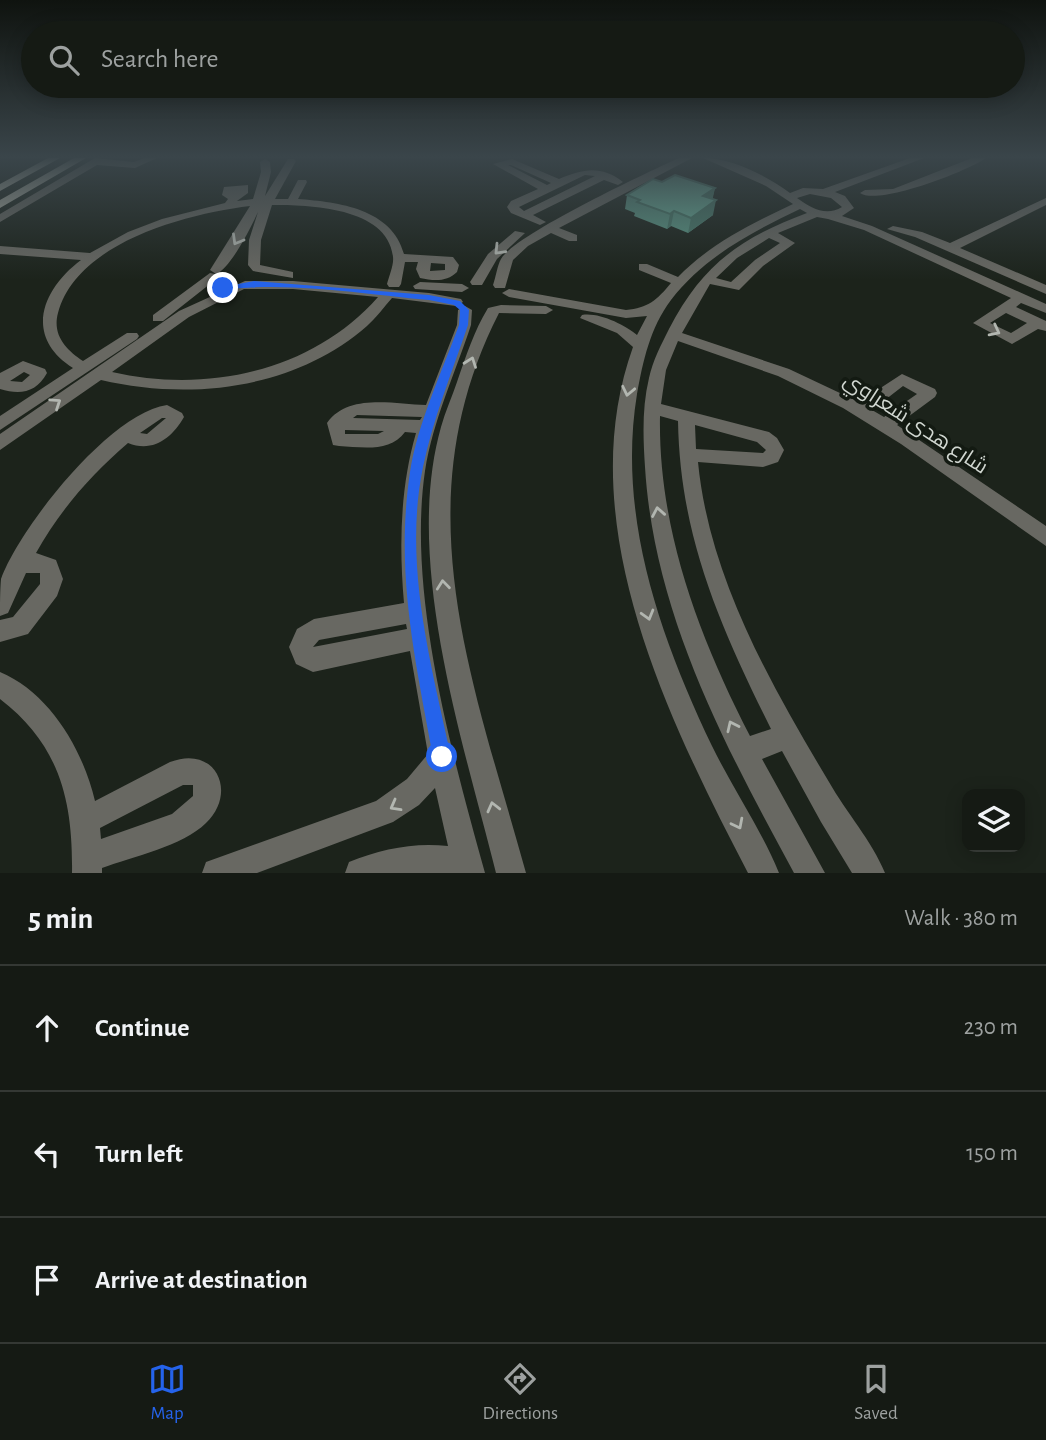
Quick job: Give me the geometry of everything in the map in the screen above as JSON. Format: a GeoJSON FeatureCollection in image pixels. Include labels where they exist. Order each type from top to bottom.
{"type":"FeatureCollection","features":[{"type":"Feature","properties":{"kind":"street"},"geometry":{"type":"LineString","coordinates":[[0,219],[34,199]]}},
{"type":"Feature","properties":{"kind":"street"},"geometry":{"type":"LineString","coordinates":[[0,424],[184,314],[255,278],[254,243],[264,199]]}},
{"type":"Feature","properties":{"kind":"street"},"geometry":{"type":"LineString","coordinates":[[265,199],[209,281],[216,287],[281,284],[391,289],[462,288],[477,282],[626,314],[647,312],[662,303]]}},
{"type":"Feature","properties":{"kind":"street"},"geometry":{"type":"LineString","coordinates":[[523,199],[514,203],[515,211],[573,238]]}},
{"type":"Feature","properties":{"kind":"street"},"geometry":{"type":"LineString","coordinates":[[524,215],[557,199]]}},
{"type":"Feature","properties":{"kind":"street"},"geometry":{"type":"LineString","coordinates":[[477,282],[486,265],[499,250],[588,199]]}},
{"type":"Feature","properties":{"kind":"street"},"geometry":{"type":"LineString","coordinates":[[511,873],[446,614],[439,538],[442,471],[449,428],[484,326],[497,310],[508,303],[503,267],[514,252],[544,225],[598,199]]}},
{"type":"Feature","properties":{"kind":"street"},"geometry":{"type":"LineString","coordinates":[[789,199],[820,214],[876,232],[1046,309]]}},
{"type":"Feature","properties":{"kind":"street"},"geometry":{"type":"LineString","coordinates":[[793,199],[795,203]]}},
{"type":"Feature","properties":{"kind":"street"},"geometry":{"type":"LineString","coordinates":[[841,199],[893,229],[1046,298]]}},
{"type":"Feature","properties":{"kind":"street"},"geometry":{"type":"LineString","coordinates":[[810,873],[744,752],[695,641],[669,560],[655,493],[652,408],[662,359],[706,279],[741,249],[769,233],[820,214],[845,211],[847,204],[856,199]]}},
{"type":"Feature","properties":{"kind":"street"},"geometry":{"type":"LineString","coordinates":[[232,201],[263,202],[292,201],[335,206],[370,218],[393,237],[400,258],[391,289],[367,320],[316,354],[244,378],[181,386],[140,384],[92,371],[64,355],[52,337],[49,318],[51,308],[67,280],[92,257],[154,224],[232,201]]}},
{"type":"Feature","properties":{"kind":"street"},"geometry":{"type":"LineString","coordinates":[[950,248],[1046,201]]}},
{"type":"Feature","properties":{"kind":"street"},"geometry":{"type":"LineString","coordinates":[[764,873],[688,724],[667,673],[638,578],[624,501],[622,438],[627,392],[640,345],[662,303],[700,261],[731,238],[795,203]]}},
{"type":"Feature","properties":{"kind":"street"},"geometry":{"type":"LineString","coordinates":[[893,229],[918,234],[1046,290]]}},
{"type":"Feature","properties":{"kind":"street"},"geometry":{"type":"LineString","coordinates":[[0,250],[92,257]]}},
{"type":"Feature","properties":{"kind":"street"},"geometry":{"type":"LineString","coordinates":[[400,258],[426,259]]}},
{"type":"Feature","properties":{"kind":"street"},"geometry":{"type":"LineString","coordinates":[[0,443],[213,274],[238,263],[287,275],[391,289],[461,306],[478,313],[497,310],[545,310],[589,319],[622,330],[640,345]]}},
{"type":"Feature","properties":{"kind":"street"},"geometry":{"type":"LineString","coordinates":[[643,267],[679,282]]}},
{"type":"Feature","properties":{"kind":"street"},"geometry":{"type":"LineString","coordinates":[[462,288],[456,295],[464,325],[430,419],[416,470],[410,541],[414,612],[442,757],[468,869]]}},
{"type":"Feature","properties":{"kind":"street"},"geometry":{"type":"LineString","coordinates":[[1021,298],[979,323],[1012,339],[1042,325]]}},
{"type":"Feature","properties":{"kind":"street"},"geometry":{"type":"LineString","coordinates":[[1006,307],[1042,325]]}},
{"type":"Feature","properties":{"kind":"street","name":"شارع هدى شعراوي"},"geometry":{"type":"LineString","coordinates":[[674,335],[781,372],[860,410],[1046,537]]}},
{"type":"Feature","properties":{"kind":"street"},"geometry":{"type":"LineString","coordinates":[[0,381],[23,366],[33,370],[64,355]]}},
{"type":"Feature","properties":{"kind":"street"},"geometry":{"type":"LineString","coordinates":[[860,410],[902,379],[929,394],[885,425]]}},
{"type":"Feature","properties":{"kind":"street"},"geometry":{"type":"LineString","coordinates":[[0,606],[18,565],[43,520],[62,495],[83,472],[151,415],[167,411],[181,386]]}},
{"type":"Feature","properties":{"kind":"street"},"geometry":{"type":"LineString","coordinates":[[652,408],[763,437],[775,450],[772,457],[763,460],[687,455]]}},
{"type":"Feature","properties":{"kind":"street"},"geometry":{"type":"LineString","coordinates":[[354,409],[430,419],[398,426],[396,432],[382,441],[339,440],[335,432],[336,423],[354,409]]}},
{"type":"Feature","properties":{"kind":"street"},"geometry":{"type":"LineString","coordinates":[[686,417],[687,455],[696,516],[734,626],[788,736],[870,873]]}},
{"type":"Feature","properties":{"kind":"street"},"geometry":{"type":"LineString","coordinates":[[0,632],[20,626],[49,589],[52,579],[49,567],[36,562],[18,565]]}},
{"type":"Feature","properties":{"kind":"street"},"geometry":{"type":"LineString","coordinates":[[414,612],[314,630],[305,637],[301,647],[304,656],[313,660],[419,638]]}},
{"type":"Feature","properties":{"kind":"street"},"geometry":{"type":"LineString","coordinates":[[0,684],[25,701],[46,723],[63,749],[76,782],[84,821],[87,866],[192,818],[205,800],[207,781],[201,772],[192,769],[180,772],[84,821]]}},
{"type":"Feature","properties":{"kind":"street"},"geometry":{"type":"LineString","coordinates":[[744,752],[788,736]]}},
{"type":"Feature","properties":{"kind":"street"},"geometry":{"type":"LineString","coordinates":[[217,873],[383,812],[407,799],[427,780],[442,757]]}},
{"type":"Feature","properties":{"kind":"street"},"geometry":{"type":"LineString","coordinates":[[360,873],[415,858],[442,858],[468,869]]}},
{"type":"Feature","properties":{"kind":"building"},"geometry":{"type":"Polygon","coordinates":[[[637,199],[716,200],[691,218],[674,211],[670,214],[637,202],[640,200],[637,199]]]}},
{"type":"Feature","properties":{"kind":"route"},"geometry":{"type":"LineString","coordinates":[[223,288],[281,284],[429,298],[456,303],[465,310],[464,325],[428,427],[416,470],[410,541],[414,612],[442,757]]}}]}
